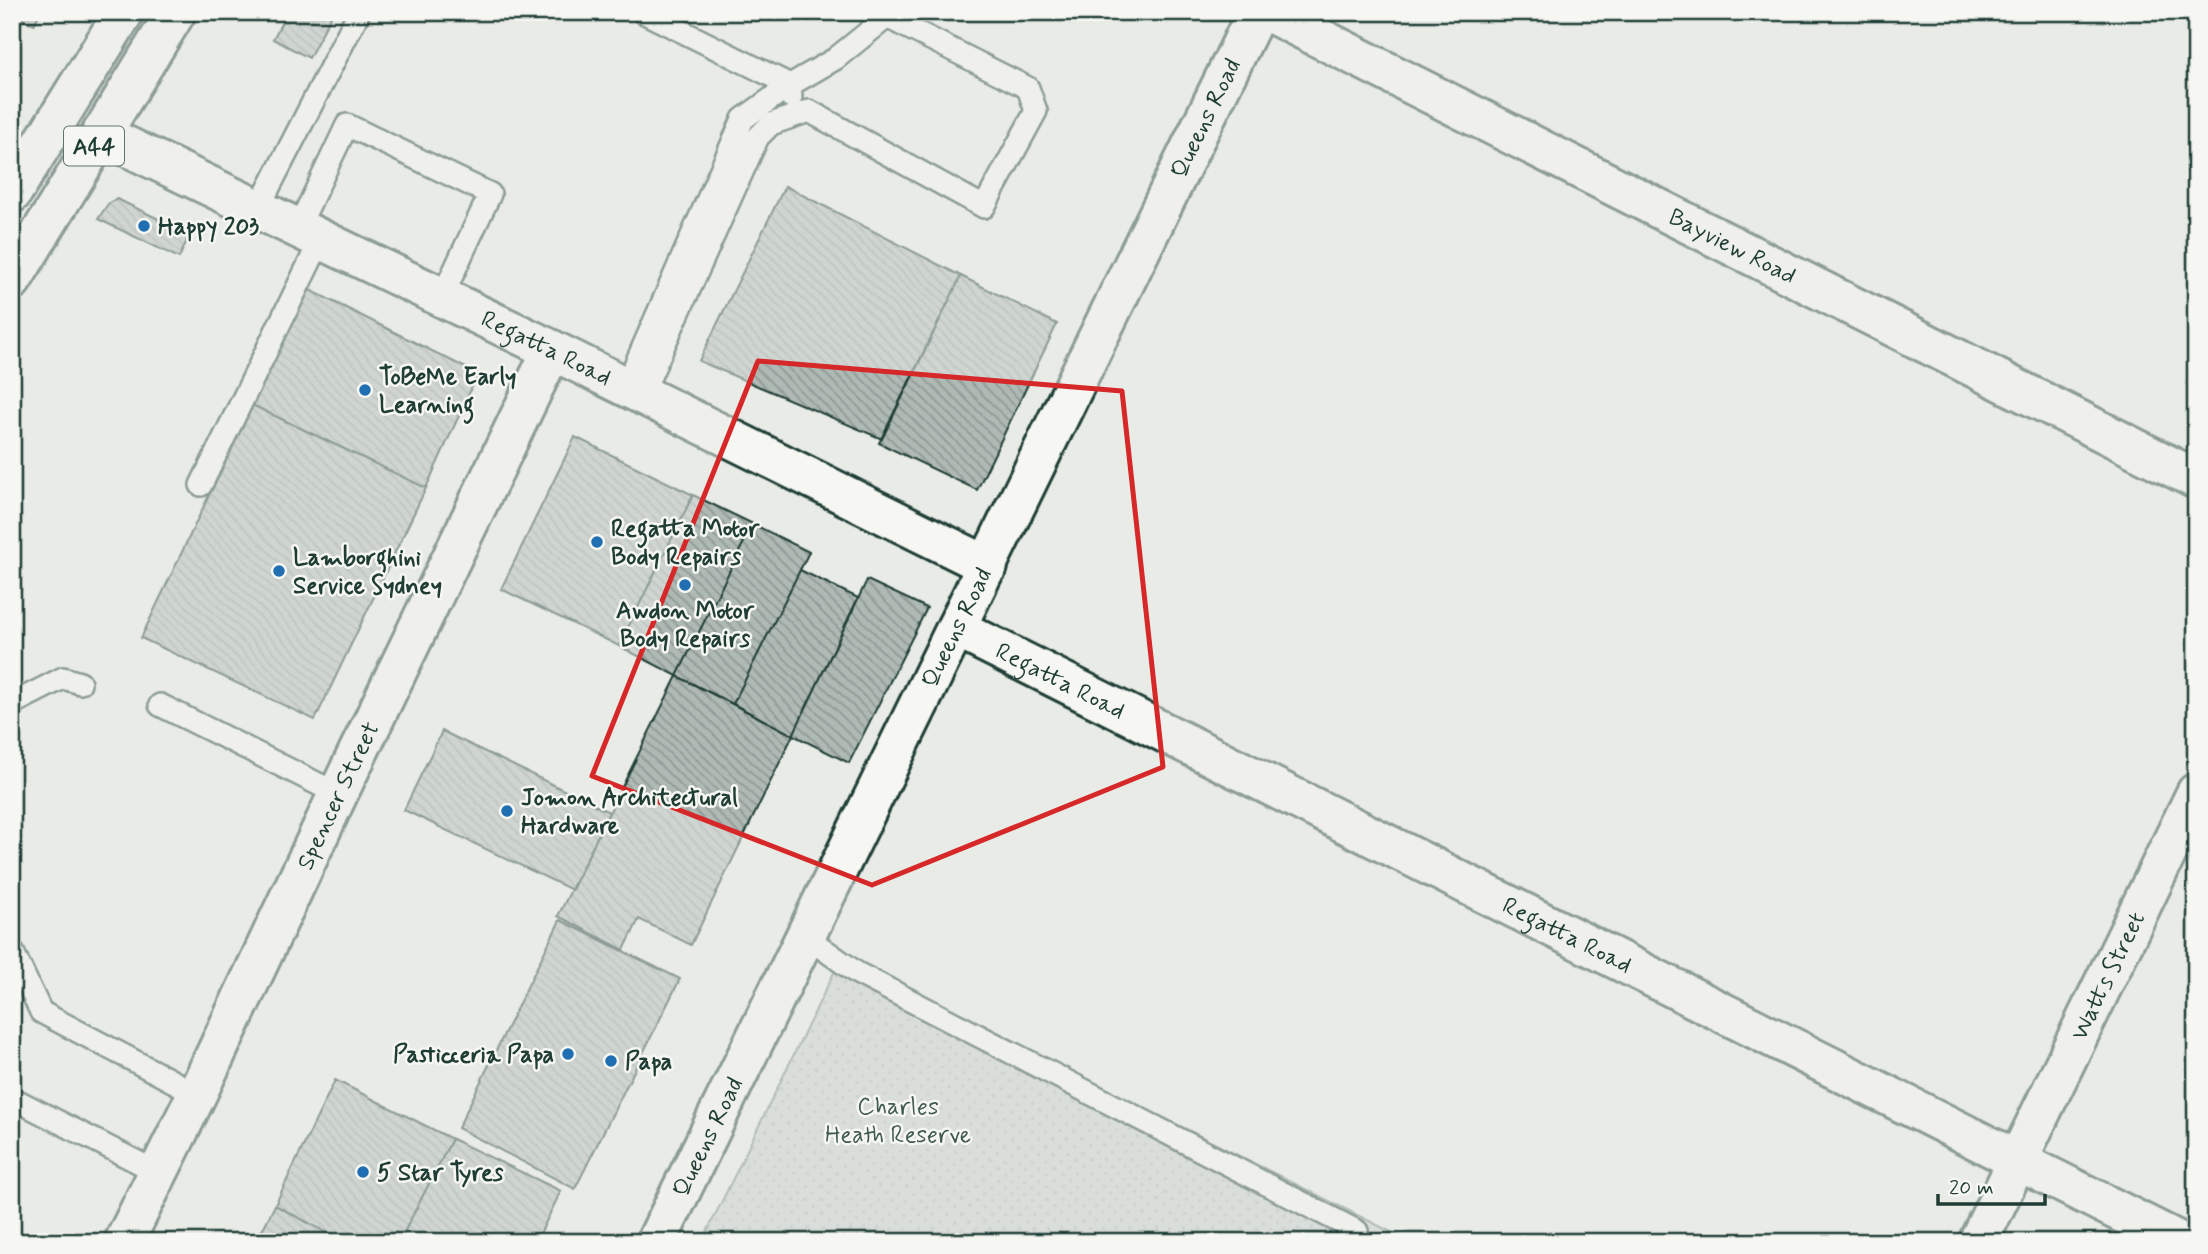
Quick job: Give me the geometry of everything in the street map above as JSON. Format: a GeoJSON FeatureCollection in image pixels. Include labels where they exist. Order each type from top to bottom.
{"type":"FeatureCollection","features":[{"type":"Feature","properties":{"kind":"main road","name":"A44"},"geometry":{"type":"LineString","coordinates":[[12,193],[124,12]]}},
{"type":"Feature","properties":{"kind":"main road","name":"A44"},"geometry":{"type":"LineString","coordinates":[[12,280],[176,12]]}},
{"type":"Feature","properties":{"kind":"main road","name":"Queens Road"},"geometry":{"type":"LineString","coordinates":[[656,1242],[1258,12]]}},
{"type":"Feature","properties":{"kind":"main road","name":"Bayview Road"},"geometry":{"type":"LineString","coordinates":[[1268,12],[2196,480]]}},
{"type":"Feature","properties":{"kind":"main road","name":"Regatta Road"},"geometry":{"type":"LineString","coordinates":[[101,134],[552,350],[988,566]]}},
{"type":"Feature","properties":{"kind":"main road","name":"Spencer Street"},"geometry":{"type":"LineString","coordinates":[[124,1242],[552,350]]}},
{"type":"Feature","properties":{"kind":"main road","name":"Regatta Road"},"geometry":{"type":"LineString","coordinates":[[956,628],[2180,1242]]}},
{"type":"Feature","properties":{"kind":"main road","name":"Watts Street"},"geometry":{"type":"LineString","coordinates":[[1978,1242],[2196,793]]}},
{"type":"Feature","properties":{"kind":"lane"},"geometry":{"type":"LineString","coordinates":[[258,209],[359,12]]}},
{"type":"Feature","properties":{"kind":"lane"},"geometry":{"type":"LineString","coordinates":[[643,12],[789,85]]}},
{"type":"Feature","properties":{"kind":"lane"},"geometry":{"type":"LineString","coordinates":[[887,17],[1028,88],[1036,111],[984,207],[809,111],[771,124],[758,137],[634,390],[744,119],[789,85],[835,59],[887,17]]}},
{"type":"Feature","properties":{"kind":"lane"},"geometry":{"type":"LineString","coordinates":[[789,85],[794,116]]}},
{"type":"Feature","properties":{"kind":"lane"},"geometry":{"type":"LineString","coordinates":[[201,485],[309,233],[347,125],[490,194],[442,297]]}},
{"type":"Feature","properties":{"kind":"lane"},"geometry":{"type":"LineString","coordinates":[[12,704],[63,678],[80,683]]}},
{"type":"Feature","properties":{"kind":"lane"},"geometry":{"type":"LineString","coordinates":[[160,705],[338,794]]}},
{"type":"Feature","properties":{"kind":"lane"},"geometry":{"type":"LineString","coordinates":[[805,936],[857,973],[1357,1231]]}},
{"type":"Feature","properties":{"kind":"lane"},"geometry":{"type":"LineString","coordinates":[[12,950],[41,1012],[197,1094]]}},
{"type":"Feature","properties":{"kind":"lane"},"geometry":{"type":"LineString","coordinates":[[12,1098],[159,1173]]}},
{"type":"Feature","properties":{"kind":"highlighted area"},"geometry":{"type":"Polygon","coordinates":[[[758,361],[1122,391],[1163,767],[872,885],[592,776],[758,361]]]}},
{"type":"Feature","properties":{"kind":"green space","name":"Charles Heath Reserve"},"geometry":{"type":"Polygon","coordinates":[[[842,956],[1411,1242],[702,1242],[842,956]]]}},
{"type":"Feature","properties":{"kind":"building"},"geometry":{"type":"Polygon","coordinates":[[[12,12],[40,12],[34,25],[12,12]]]}},
{"type":"Feature","properties":{"kind":"building"},"geometry":{"type":"Polygon","coordinates":[[[287,12],[333,12],[309,58],[273,39],[287,12]]]}},
{"type":"Feature","properties":{"kind":"building"},"geometry":{"type":"Polygon","coordinates":[[[785,186],[961,276],[882,439],[699,361],[785,186]]]}},
{"type":"Feature","properties":{"kind":"building","name":"Happy 203"},"geometry":{"type":"Polygon","coordinates":[[[117,199],[190,234],[179,258],[98,219],[108,204],[117,199]]]}},
{"type":"Feature","properties":{"kind":"building"},"geometry":{"type":"Polygon","coordinates":[[[961,276],[1057,324],[977,490],[879,443],[961,276]]]}},
{"type":"Feature","properties":{"kind":"building","name":"ToBeMe Early Learning"},"geometry":{"type":"Polygon","coordinates":[[[306,288],[478,374],[426,488],[252,405],[306,288]]]}},
{"type":"Feature","properties":{"kind":"building","name":"Lamborghini Service Sydney"},"geometry":{"type":"Polygon","coordinates":[[[252,405],[426,488],[315,720],[141,638],[252,405]]]}},
{"type":"Feature","properties":{"kind":"building","name":"Regatta Motor Body Repairs"},"geometry":{"type":"Polygon","coordinates":[[[575,437],[693,495],[619,646],[501,589],[575,437]]]}},
{"type":"Feature","properties":{"kind":"building","name":"Awdon Motor Body Repairs"},"geometry":{"type":"Polygon","coordinates":[[[693,495],[753,524],[677,676],[619,646],[693,495]]]}},
{"type":"Feature","properties":{"kind":"building"},"geometry":{"type":"Polygon","coordinates":[[[753,524],[809,552],[733,704],[677,676],[753,524]]]}},
{"type":"Feature","properties":{"kind":"building"},"geometry":{"type":"Polygon","coordinates":[[[800,570],[858,598],[793,735],[733,704],[800,570]]]}},
{"type":"Feature","properties":{"kind":"building"},"geometry":{"type":"Polygon","coordinates":[[[867,580],[927,608],[849,763],[793,735],[867,580]]]}},
{"type":"Feature","properties":{"kind":"building"},"geometry":{"type":"Polygon","coordinates":[[[677,676],[793,735],[691,945],[639,919],[624,950],[558,916],[677,676]]]}},
{"type":"Feature","properties":{"kind":"building","name":"Jomon Architectural Hardware"},"geometry":{"type":"Polygon","coordinates":[[[442,731],[609,812],[572,890],[404,810],[442,731]]]}},
{"type":"Feature","properties":{"kind":"building","name":"Pasticceria Papa"},"geometry":{"type":"Polygon","coordinates":[[[560,920],[680,979],[575,1189],[458,1128],[560,920]]]}},
{"type":"Feature","properties":{"kind":"building","name":"5 Star Tyres"},"geometry":{"type":"Polygon","coordinates":[[[335,1080],[452,1139],[399,1242],[344,1242],[275,1205],[335,1080]]]}},
{"type":"Feature","properties":{"kind":"building"},"geometry":{"type":"Polygon","coordinates":[[[452,1139],[561,1191],[536,1242],[399,1242],[452,1139]]]}},
{"type":"Feature","properties":{"kind":"building"},"geometry":{"type":"Polygon","coordinates":[[[275,1205],[344,1242],[256,1242],[275,1205]]]}},
{"type":"Feature","properties":{"kind":"place","name":"Happy 203"},"geometry":{"type":"Point","coordinates":[144,226]}},
{"type":"Feature","properties":{"kind":"place","name":"ToBeMe Early Learning"},"geometry":{"type":"Point","coordinates":[365,390]}},
{"type":"Feature","properties":{"kind":"place","name":"Regatta Motor Body Repairs"},"geometry":{"type":"Point","coordinates":[597,542]}},
{"type":"Feature","properties":{"kind":"place","name":"Lamborghini Service Sydney"},"geometry":{"type":"Point","coordinates":[279,571]}},
{"type":"Feature","properties":{"kind":"place","name":"Awdon Motor Body Repairs"},"geometry":{"type":"Point","coordinates":[685,585]}},
{"type":"Feature","properties":{"kind":"place","name":"Jomon Architectural Hardware"},"geometry":{"type":"Point","coordinates":[507,811]}},
{"type":"Feature","properties":{"kind":"place","name":"Pasticceria Papa"},"geometry":{"type":"Point","coordinates":[568,1054]}},
{"type":"Feature","properties":{"kind":"place","name":"Papa"},"geometry":{"type":"Point","coordinates":[611,1061]}},
{"type":"Feature","properties":{"kind":"place","name":"5 Star Tyres"},"geometry":{"type":"Point","coordinates":[363,1172]}}]}
